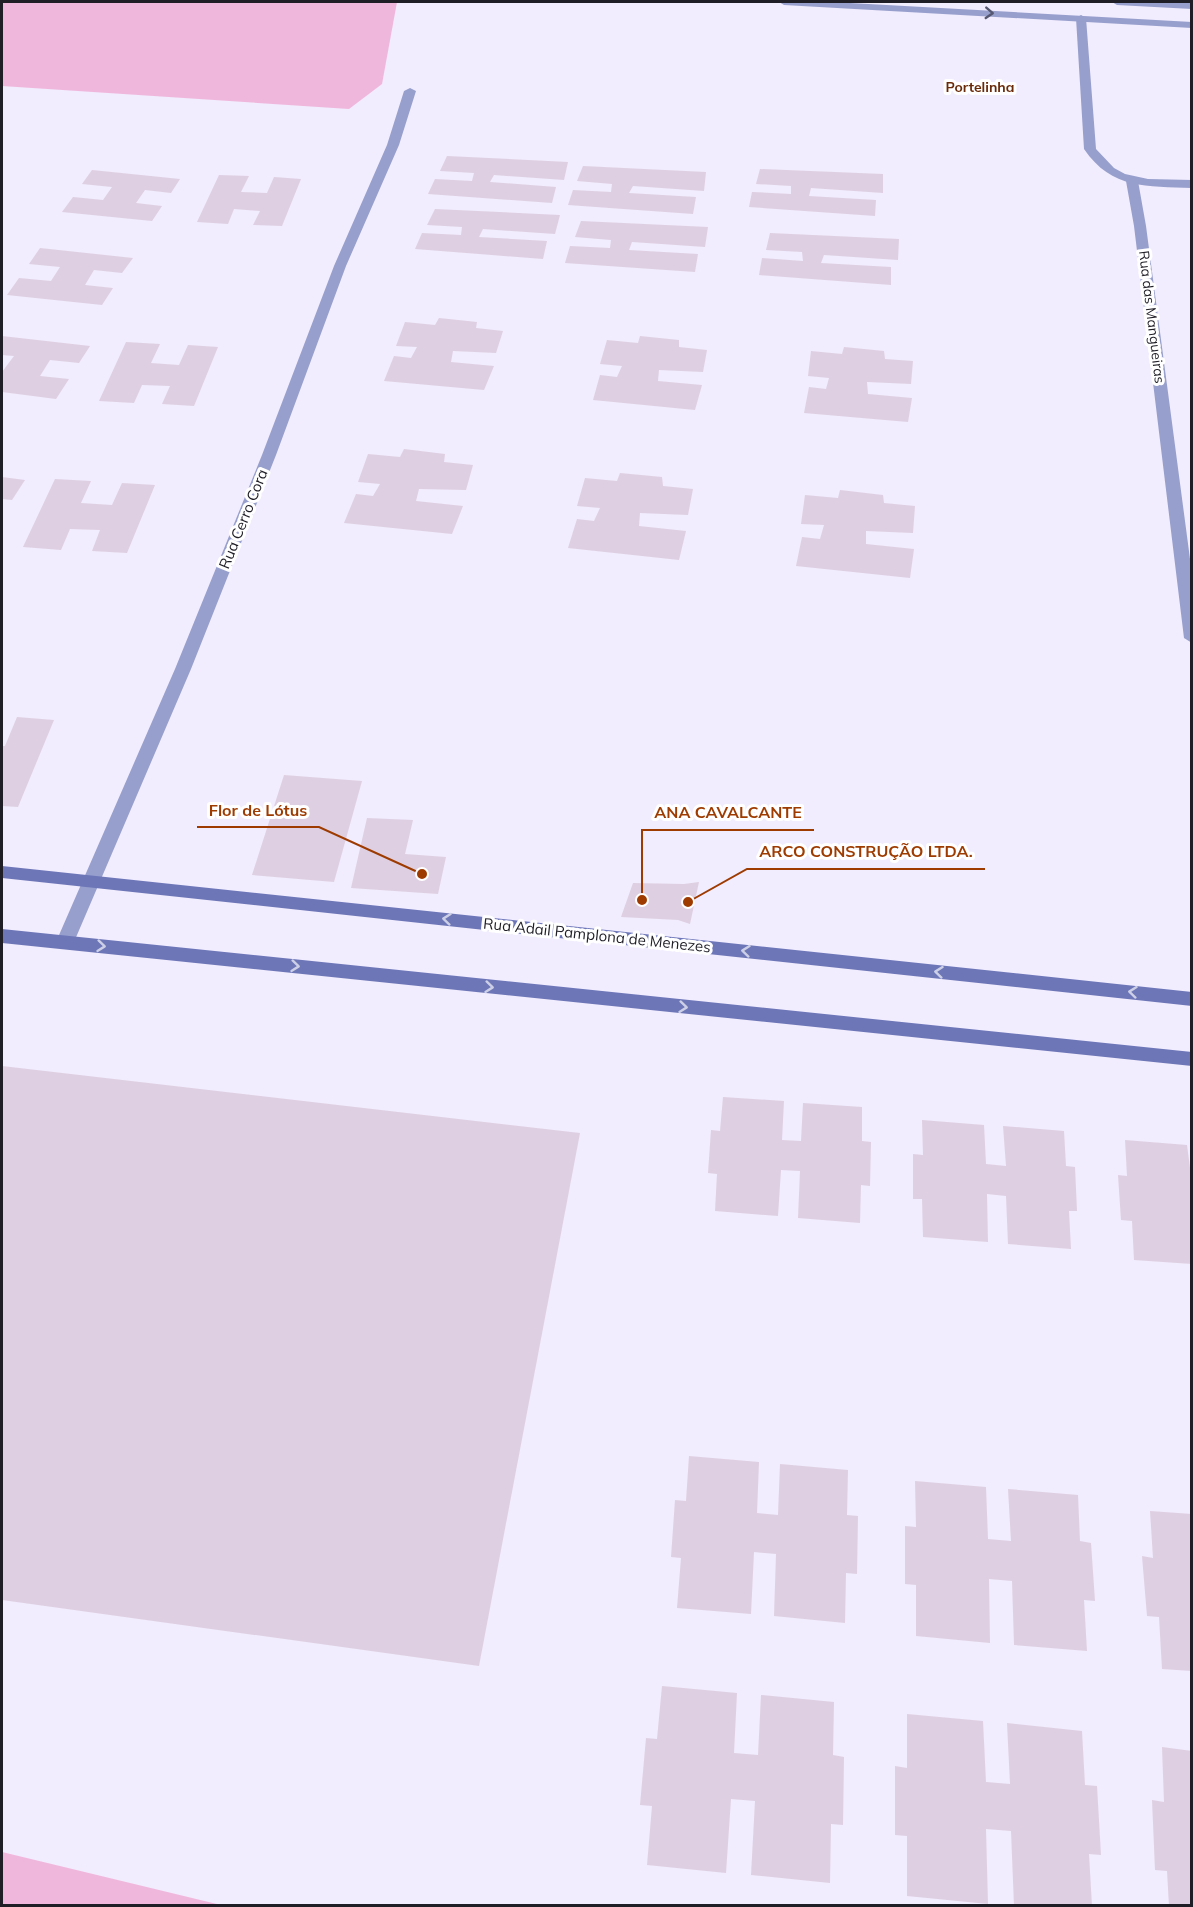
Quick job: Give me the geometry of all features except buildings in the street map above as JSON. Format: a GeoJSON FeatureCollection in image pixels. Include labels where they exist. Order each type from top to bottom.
{"type":"FeatureCollection","features":[{"type":"Feature","properties":{"kind":"main road","name":"Rua Adail Pamplona de Menezes"},"geometry":{"type":"LineString","coordinates":[[2,872],[1191,999]]}},
{"type":"Feature","properties":{"kind":"main road"},"geometry":{"type":"LineString","coordinates":[[2,936],[1191,1059]]}},
{"type":"Feature","properties":{"kind":"street"},"geometry":{"type":"LineString","coordinates":[[784,2],[1191,25]]}},
{"type":"Feature","properties":{"kind":"street"},"geometry":{"type":"LineString","coordinates":[[1117,2],[1191,6]]}},
{"type":"Feature","properties":{"kind":"street"},"geometry":{"type":"LineString","coordinates":[[1081,18],[1090,149],[1097,162],[1104,168],[1132,181],[1191,184]]}},
{"type":"Feature","properties":{"kind":"street","name":"Rua Cerro Cora"},"geometry":{"type":"LineString","coordinates":[[64,942],[93,881],[269,455],[340,266],[393,145],[410,91]]}},
{"type":"Feature","properties":{"kind":"street","name":"Rua das Mangueiras"},"geometry":{"type":"LineString","coordinates":[[1132,181],[1140,226],[1191,638]]}},
{"type":"Feature","properties":{"kind":"shaded area"},"geometry":{"type":"Polygon","coordinates":[[[2,2],[397,2],[382,84],[349,109],[2,86],[2,2]]]}},
{"type":"Feature","properties":{"kind":"shaded area"},"geometry":{"type":"Polygon","coordinates":[[[2,1852],[221,1905],[2,1905],[2,1852]]]}},
{"type":"Feature","properties":{"kind":"place","name":"Flor de Lótus"},"geometry":{"type":"Point","coordinates":[422,874]}},
{"type":"Feature","properties":{"kind":"place","name":"ANA CAVALCANTE"},"geometry":{"type":"Point","coordinates":[642,900]}},
{"type":"Feature","properties":{"kind":"place","name":"ARCO CONSTRUÇÃO LTDA."},"geometry":{"type":"Point","coordinates":[688,902]}},
{"type":"Feature","properties":{"kind":"district","name":"Portelinha"},"geometry":{"type":"Point","coordinates":[980,87]}}]}
